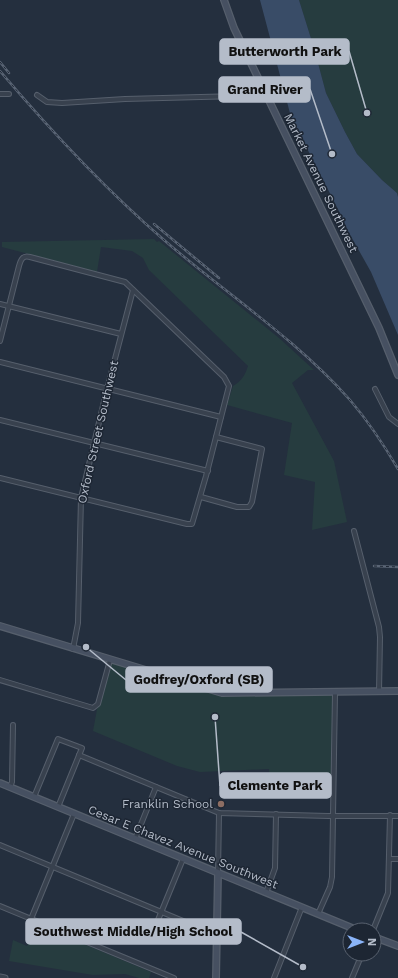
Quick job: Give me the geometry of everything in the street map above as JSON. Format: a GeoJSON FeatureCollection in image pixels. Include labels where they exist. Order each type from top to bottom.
{"type":"FeatureCollection","features":[{"type":"Feature","properties":{"kind":"main road","name":"Market Avenue Southwest"},"geometry":{"type":"LineString","coordinates":[[224,0],[234,28],[368,305],[398,375]]}},
{"type":"Feature","properties":{"kind":"main road"},"geometry":{"type":"LineString","coordinates":[[0,626],[222,693],[335,693],[398,691]]}},
{"type":"Feature","properties":{"kind":"main road","name":"Cesar E Chavez Avenue Southwest"},"geometry":{"type":"LineString","coordinates":[[0,783],[342,924]]}},
{"type":"Feature","properties":{"kind":"main road"},"geometry":{"type":"LineString","coordinates":[[216,978],[218,873]]}},
{"type":"Feature","properties":{"kind":"main road"},"geometry":{"type":"LineString","coordinates":[[382,940],[398,946]]}},
{"type":"Feature","properties":{"kind":"street"},"geometry":{"type":"LineString","coordinates":[[37,95],[46,102],[62,103],[133,98],[239,96],[252,95],[264,90]]}},
{"type":"Feature","properties":{"kind":"street"},"geometry":{"type":"LineString","coordinates":[[0,94],[9,94]]}},
{"type":"Feature","properties":{"kind":"street"},"geometry":{"type":"LineString","coordinates":[[0,341],[18,266],[22,258],[27,256],[125,282],[228,382],[228,390],[208,472],[192,524],[0,478]]}},
{"type":"Feature","properties":{"kind":"street","name":"Oxford Street Southwest"},"geometry":{"type":"LineString","coordinates":[[73,649],[78,623],[81,498],[107,388],[133,290]]}},
{"type":"Feature","properties":{"kind":"street"},"geometry":{"type":"LineString","coordinates":[[0,304],[121,334]]}},
{"type":"Feature","properties":{"kind":"street"},"geometry":{"type":"LineString","coordinates":[[0,362],[221,417]]}},
{"type":"Feature","properties":{"kind":"street"},"geometry":{"type":"LineString","coordinates":[[375,389],[389,417],[398,424]]}},
{"type":"Feature","properties":{"kind":"street"},"geometry":{"type":"LineString","coordinates":[[0,420],[208,472]]}},
{"type":"Feature","properties":{"kind":"street"},"geometry":{"type":"LineString","coordinates":[[201,497],[237,507],[249,507],[252,502],[262,449],[216,437]]}},
{"type":"Feature","properties":{"kind":"street"},"geometry":{"type":"LineString","coordinates":[[354,531],[379,627],[379,692]]}},
{"type":"Feature","properties":{"kind":"street"},"geometry":{"type":"LineString","coordinates":[[0,680],[93,708],[98,704],[110,660]]}},
{"type":"Feature","properties":{"kind":"street"},"geometry":{"type":"LineString","coordinates":[[318,914],[330,887],[332,877],[335,693]]}},
{"type":"Feature","properties":{"kind":"street"},"geometry":{"type":"LineString","coordinates":[[10,787],[12,782],[13,725]]}},
{"type":"Feature","properties":{"kind":"street"},"geometry":{"type":"LineString","coordinates":[[34,797],[58,739],[82,748],[58,807]]}},
{"type":"Feature","properties":{"kind":"street"},"geometry":{"type":"LineString","coordinates":[[79,755],[219,813],[398,816]]}},
{"type":"Feature","properties":{"kind":"street"},"geometry":{"type":"LineString","coordinates":[[135,839],[156,787]]}},
{"type":"Feature","properties":{"kind":"street"},"geometry":{"type":"LineString","coordinates":[[218,873],[219,813]]}},
{"type":"Feature","properties":{"kind":"street"},"geometry":{"type":"LineString","coordinates":[[31,919],[74,814]]}},
{"type":"Feature","properties":{"kind":"street"},"geometry":{"type":"LineString","coordinates":[[266,893],[275,868],[276,814]]}},
{"type":"Feature","properties":{"kind":"street"},"geometry":{"type":"LineString","coordinates":[[376,922],[388,893],[390,816]]}},
{"type":"Feature","properties":{"kind":"street"},"geometry":{"type":"LineString","coordinates":[[0,845],[218,935]]}},
{"type":"Feature","properties":{"kind":"street"},"geometry":{"type":"LineString","coordinates":[[151,937],[183,859]]}},
{"type":"Feature","properties":{"kind":"street"},"geometry":{"type":"LineString","coordinates":[[390,859],[398,859]]}},
{"type":"Feature","properties":{"kind":"street"},"geometry":{"type":"LineString","coordinates":[[0,906],[174,978]]}},
{"type":"Feature","properties":{"kind":"street"},"geometry":{"type":"LineString","coordinates":[[274,978],[302,907]]}},
{"type":"Feature","properties":{"kind":"street"},"geometry":{"type":"LineString","coordinates":[[352,978],[359,962]]}},
{"type":"Feature","properties":{"kind":"street"},"geometry":{"type":"LineString","coordinates":[[0,976],[5,978]]}},
{"type":"Feature","properties":{"kind":"green space"},"geometry":{"type":"Polygon","coordinates":[[[299,0],[398,0],[398,197],[397,193],[357,154],[345,132],[326,93],[299,0]]]}},
{"type":"Feature","properties":{"kind":"green space"},"geometry":{"type":"Polygon","coordinates":[[[154,239],[157,242],[159,241],[279,338],[314,370],[308,370],[292,383],[334,461],[347,522],[312,530],[315,482],[284,475],[292,423],[227,405],[233,386],[243,378],[248,366],[149,270],[143,258],[132,251],[101,247],[97,272],[2,247],[2,242],[154,239]]]}},
{"type":"Feature","properties":{"kind":"green space"},"geometry":{"type":"Polygon","coordinates":[[[110,660],[218,693],[335,693],[334,783],[270,782],[269,769],[200,772],[177,766],[93,731],[98,704],[110,660]]]}},
{"type":"Feature","properties":{"kind":"green space"},"geometry":{"type":"Polygon","coordinates":[[[36,924],[151,972],[149,978],[139,978],[125,974],[93,975],[9,961],[13,940],[27,946],[36,924]]]}},
{"type":"Feature","properties":{"kind":"water"},"geometry":{"type":"Polygon","coordinates":[[[260,0],[299,0],[326,93],[345,132],[357,154],[397,193],[398,335],[371,272],[348,231],[291,117],[260,0]]]}},
{"type":"Feature","properties":{"kind":"railway"},"geometry":{"type":"LineString","coordinates":[[0,62],[9,73]]}},
{"type":"Feature","properties":{"kind":"railway"},"geometry":{"type":"LineString","coordinates":[[0,71],[39,115],[120,200],[187,260],[283,336],[329,377],[363,416],[398,469]]}},
{"type":"Feature","properties":{"kind":"railway"},"geometry":{"type":"LineString","coordinates":[[154,224],[219,278]]}},
{"type":"Feature","properties":{"kind":"railway"},"geometry":{"type":"LineString","coordinates":[[374,566],[398,567]]}},
{"type":"Feature","properties":{"kind":"place","name":"Butterworth Park"},"geometry":{"type":"Point","coordinates":[367,113]}},
{"type":"Feature","properties":{"kind":"place","name":"Grand River"},"geometry":{"type":"Point","coordinates":[332,154]}},
{"type":"Feature","properties":{"kind":"place","name":"Godfrey/Oxford (SB)"},"geometry":{"type":"Point","coordinates":[86,647]}},
{"type":"Feature","properties":{"kind":"place","name":"Clemente Park"},"geometry":{"type":"Point","coordinates":[215,717]}},
{"type":"Feature","properties":{"kind":"place","name":"Franklin School"},"geometry":{"type":"Point","coordinates":[221,804]}},
{"type":"Feature","properties":{"kind":"place","name":"Southwest Middle/High School"},"geometry":{"type":"Point","coordinates":[303,967]}}]}
